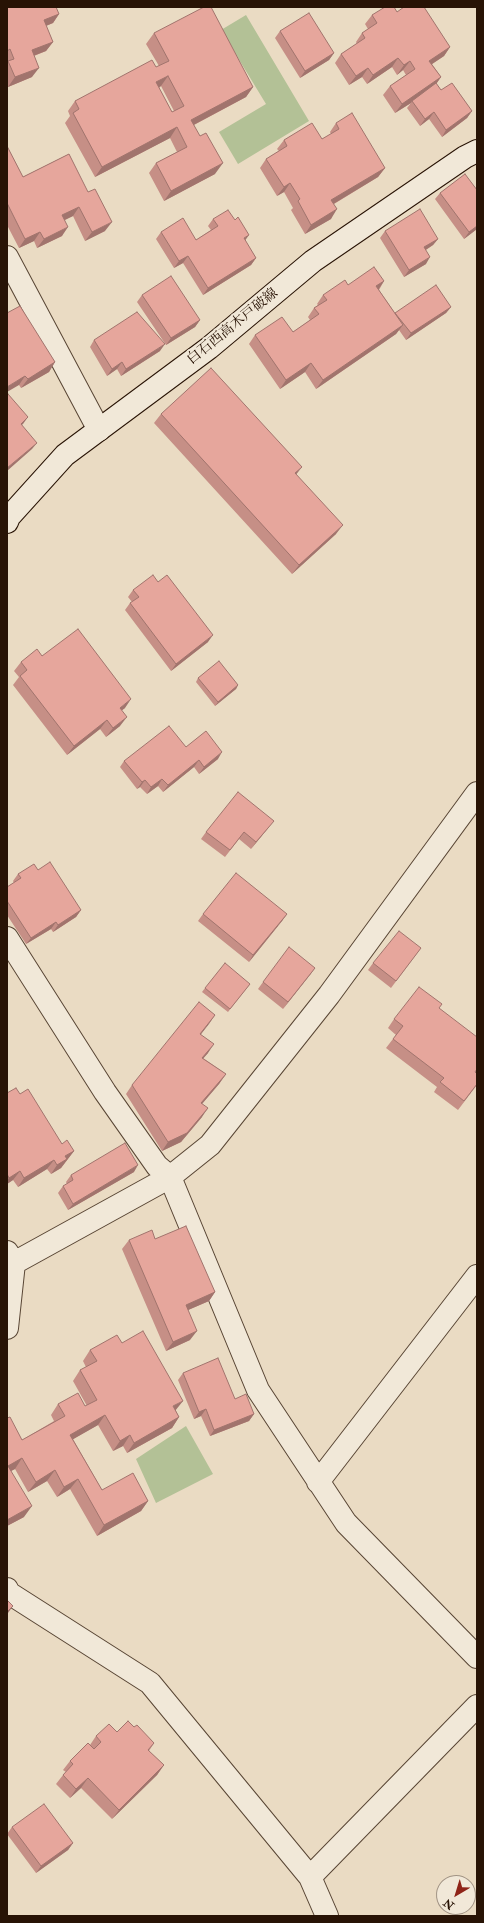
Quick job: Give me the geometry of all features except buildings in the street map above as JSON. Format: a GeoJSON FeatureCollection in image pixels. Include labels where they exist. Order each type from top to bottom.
{"type":"FeatureCollection","features":[{"type":"Feature","properties":{"kind":"street","name":"白石西高木戸破線"},"geometry":{"type":"LineString","coordinates":[[7,522],[9,517],[65,455],[209,348],[313,261],[464,157],[477,151]]}},
{"type":"Feature","properties":{"kind":"street"},"geometry":{"type":"LineString","coordinates":[[10,271],[99,430]]}},
{"type":"Feature","properties":{"kind":"street"},"geometry":{"type":"LineString","coordinates":[[7,1328],[11,1258],[170,1177],[210,1145],[329,995],[477,793]]}},
{"type":"Feature","properties":{"kind":"street"},"geometry":{"type":"LineString","coordinates":[[7,938],[105,1092],[157,1166],[170,1177],[258,1390],[318,1482],[346,1523],[477,1657]]}},
{"type":"Feature","properties":{"kind":"street"},"geometry":{"type":"LineString","coordinates":[[318,1482],[477,1276]]}},
{"type":"Feature","properties":{"kind":"street"},"geometry":{"type":"LineString","coordinates":[[7,1589],[9,1593],[150,1683],[310,1877],[327,1916]]}},
{"type":"Feature","properties":{"kind":"street"},"geometry":{"type":"LineString","coordinates":[[310,1877],[477,1706]]}},
{"type":"Feature","properties":{"kind":"green space"},"geometry":{"type":"Polygon","coordinates":[[[246,15],[309,121],[238,164],[219,132],[266,104],[221,30],[246,15]]]}},
{"type":"Feature","properties":{"kind":"green space"},"geometry":{"type":"Polygon","coordinates":[[[186,1426],[213,1474],[156,1503],[136,1459],[186,1426]]]}}]}
